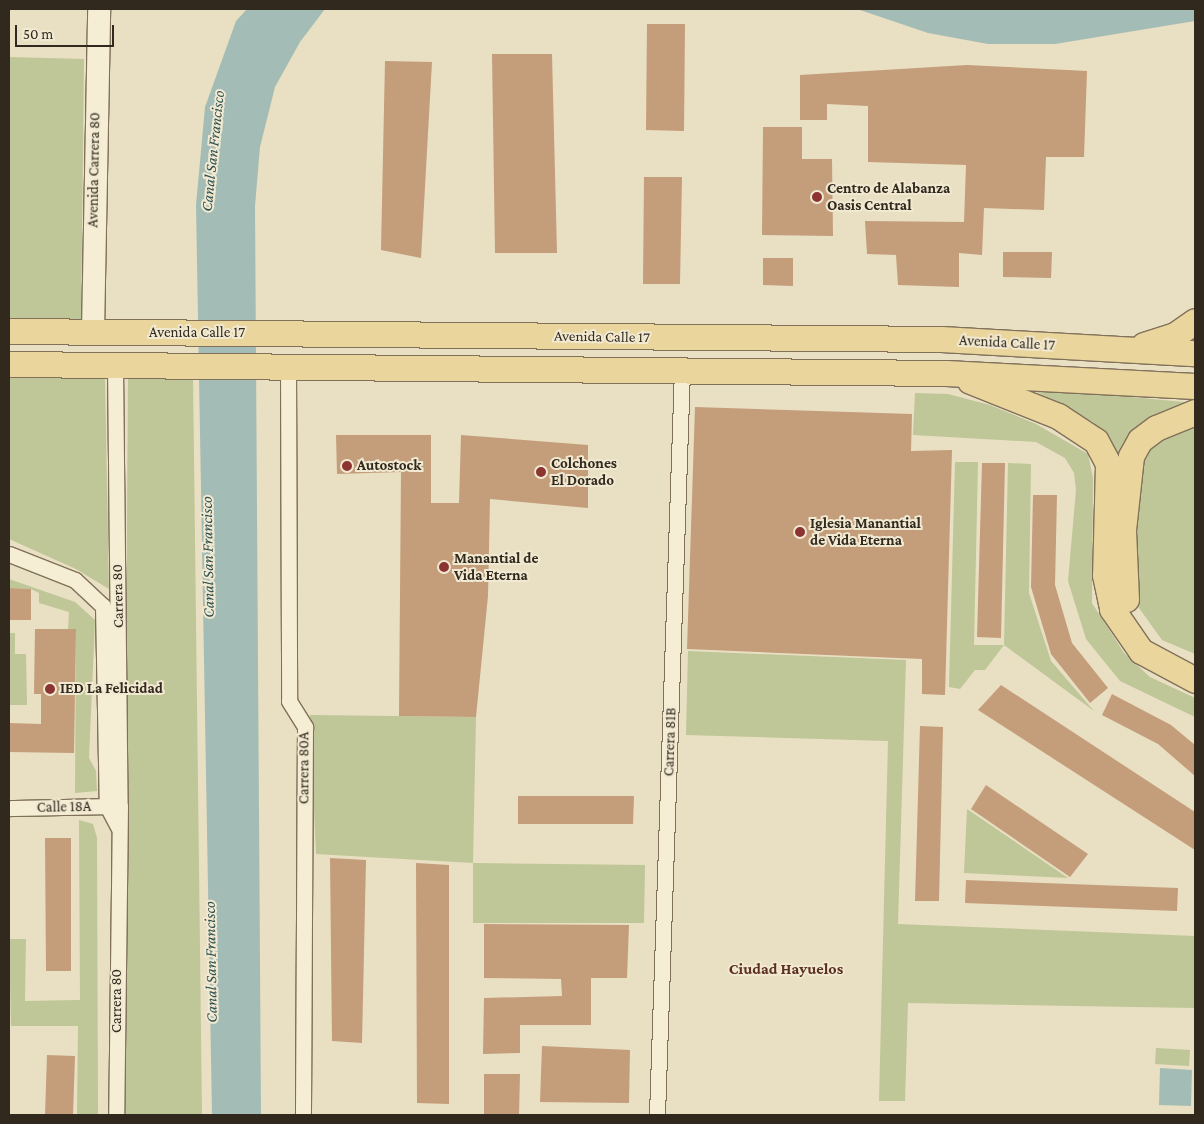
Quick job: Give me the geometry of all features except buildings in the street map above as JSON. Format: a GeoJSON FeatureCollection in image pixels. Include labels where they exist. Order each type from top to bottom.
{"type":"FeatureCollection","features":[{"type":"Feature","properties":{"kind":"main road"},"geometry":{"type":"LineString","coordinates":[[1128,349],[1175,334],[1195,321]]}},
{"type":"Feature","properties":{"kind":"main road","name":"Avenida Calle 17"},"geometry":{"type":"LineString","coordinates":[[9,331],[914,339],[1195,353]]}},
{"type":"Feature","properties":{"kind":"main road","name":"Avenida Calle 17"},"geometry":{"type":"LineString","coordinates":[[9,364],[946,373],[1195,386]]}},
{"type":"Feature","properties":{"kind":"main road"},"geometry":{"type":"LineString","coordinates":[[946,373],[1058,416],[1096,441],[1108,464],[1105,575],[1112,609],[1141,651],[1195,680]]}},
{"type":"Feature","properties":{"kind":"main road"},"geometry":{"type":"LineString","coordinates":[[1195,412],[1156,428],[1131,456],[1122,578],[1128,604],[1144,629],[1171,653],[1195,662]]}},
{"type":"Feature","properties":{"kind":"street","name":"Avenida Carrera 80"},"geometry":{"type":"LineString","coordinates":[[93,332],[99,9]]}},
{"type":"Feature","properties":{"kind":"street","name":"Carrera 80"},"geometry":{"type":"LineString","coordinates":[[114,806],[115,365]]}},
{"type":"Feature","properties":{"kind":"street","name":"Carrera 80A"},"geometry":{"type":"LineString","coordinates":[[280,366],[289,701],[305,726],[303,1115]]}},
{"type":"Feature","properties":{"kind":"street","name":"Carrera 81B"},"geometry":{"type":"LineString","coordinates":[[657,1115],[682,370]]}},
{"type":"Feature","properties":{"kind":"street","name":"Carrera 80"},"geometry":{"type":"LineString","coordinates":[[9,554],[75,580],[103,606],[114,806],[118,827],[116,1115]]}},
{"type":"Feature","properties":{"kind":"street","name":"Calle 18A"},"geometry":{"type":"LineString","coordinates":[[9,808],[114,806]]}},
{"type":"Feature","properties":{"kind":"green space"},"geometry":{"type":"Polygon","coordinates":[[[9,57],[84,59],[81,322],[9,321],[9,57]]]}},
{"type":"Feature","properties":{"kind":"green space"},"geometry":{"type":"Polygon","coordinates":[[[193,375],[202,1115],[123,1115],[128,376],[193,375]]]}},
{"type":"Feature","properties":{"kind":"green space"},"geometry":{"type":"Polygon","coordinates":[[[9,378],[105,378],[109,589],[76,569],[9,539],[9,378]]]}},
{"type":"Feature","properties":{"kind":"green space"},"geometry":{"type":"Polygon","coordinates":[[[1027,387],[1194,403],[1118,478],[1105,435],[1093,422],[1027,387]]]}},
{"type":"Feature","properties":{"kind":"green space"},"geometry":{"type":"Polygon","coordinates":[[[915,393],[948,394],[990,405],[1036,424],[1088,454],[1093,478],[1092,603],[1124,653],[1150,677],[1195,698],[1195,717],[1120,681],[1086,639],[1068,581],[1076,490],[1074,473],[1065,458],[1036,442],[913,435],[915,393]]]}},
{"type":"Feature","properties":{"kind":"green space"},"geometry":{"type":"Polygon","coordinates":[[[1195,420],[1195,654],[1162,640],[1134,601],[1135,462],[1151,439],[1195,420]]]}},
{"type":"Feature","properties":{"kind":"green space"},"geometry":{"type":"Polygon","coordinates":[[[955,462],[978,462],[974,645],[1004,645],[985,670],[975,670],[960,689],[949,687],[955,462]]]}},
{"type":"Feature","properties":{"kind":"green space"},"geometry":{"type":"Polygon","coordinates":[[[1008,463],[1031,464],[1029,593],[1051,661],[1094,711],[1004,645],[1008,463]]]}},
{"type":"Feature","properties":{"kind":"green space"},"geometry":{"type":"Polygon","coordinates":[[[9,579],[75,602],[95,620],[89,758],[96,771],[97,791],[75,793],[76,630],[68,629],[69,612],[39,603],[39,593],[31,589],[9,588],[9,579]]]}},
{"type":"Feature","properties":{"kind":"green space"},"geometry":{"type":"Polygon","coordinates":[[[9,633],[15,633],[15,654],[26,654],[27,705],[9,705],[9,633]]]}},
{"type":"Feature","properties":{"kind":"green space"},"geometry":{"type":"Polygon","coordinates":[[[688,651],[906,660],[898,924],[1195,936],[1195,1008],[908,1003],[905,1101],[879,1101],[888,741],[686,735],[688,651]]]}},
{"type":"Feature","properties":{"kind":"green space"},"geometry":{"type":"Polygon","coordinates":[[[310,715],[476,717],[473,863],[316,854],[310,715]]]}},
{"type":"Feature","properties":{"kind":"green space"},"geometry":{"type":"Polygon","coordinates":[[[967,809],[1068,878],[964,873],[967,809]]]}},
{"type":"Feature","properties":{"kind":"green space"},"geometry":{"type":"Polygon","coordinates":[[[79,820],[93,824],[97,838],[98,1115],[77,1115],[78,1026],[11,1026],[9,939],[26,939],[25,1001],[80,1000],[79,820]]]}},
{"type":"Feature","properties":{"kind":"green space"},"geometry":{"type":"Polygon","coordinates":[[[473,863],[645,865],[644,923],[473,923],[473,863]]]}},
{"type":"Feature","properties":{"kind":"green space"},"geometry":{"type":"Polygon","coordinates":[[[1156,1048],[1190,1050],[1189,1066],[1155,1064],[1156,1048]]]}},
{"type":"Feature","properties":{"kind":"water","name":"Canal San Francisco"},"geometry":{"type":"Polygon","coordinates":[[[247,9],[325,9],[300,42],[275,87],[260,147],[255,206],[261,1115],[212,1115],[196,205],[205,107],[236,21],[247,9]]]}},
{"type":"Feature","properties":{"kind":"water"},"geometry":{"type":"Polygon","coordinates":[[[857,9],[1195,9],[1195,21],[1055,44],[988,44],[928,33],[857,9]]]}},
{"type":"Feature","properties":{"kind":"water"},"geometry":{"type":"Polygon","coordinates":[[[1160,1068],[1192,1070],[1191,1106],[1159,1105],[1160,1068]]]}},
{"type":"Feature","properties":{"kind":"place","name":"Centro de Alabanza Oasis Central"},"geometry":{"type":"Point","coordinates":[817,197]}},
{"type":"Feature","properties":{"kind":"place","name":"Autostock"},"geometry":{"type":"Point","coordinates":[347,466]}},
{"type":"Feature","properties":{"kind":"place","name":"Colchones El Dorado"},"geometry":{"type":"Point","coordinates":[541,472]}},
{"type":"Feature","properties":{"kind":"place","name":"Iglesia Manantial de Vida Eterna"},"geometry":{"type":"Point","coordinates":[800,532]}},
{"type":"Feature","properties":{"kind":"place","name":"Manantial de Vida Eterna"},"geometry":{"type":"Point","coordinates":[444,567]}},
{"type":"Feature","properties":{"kind":"place","name":"IED La Felicidad"},"geometry":{"type":"Point","coordinates":[50,689]}},
{"type":"Feature","properties":{"kind":"district","name":"Ciudad Hayuelos"},"geometry":{"type":"Point","coordinates":[786,969]}}]}
